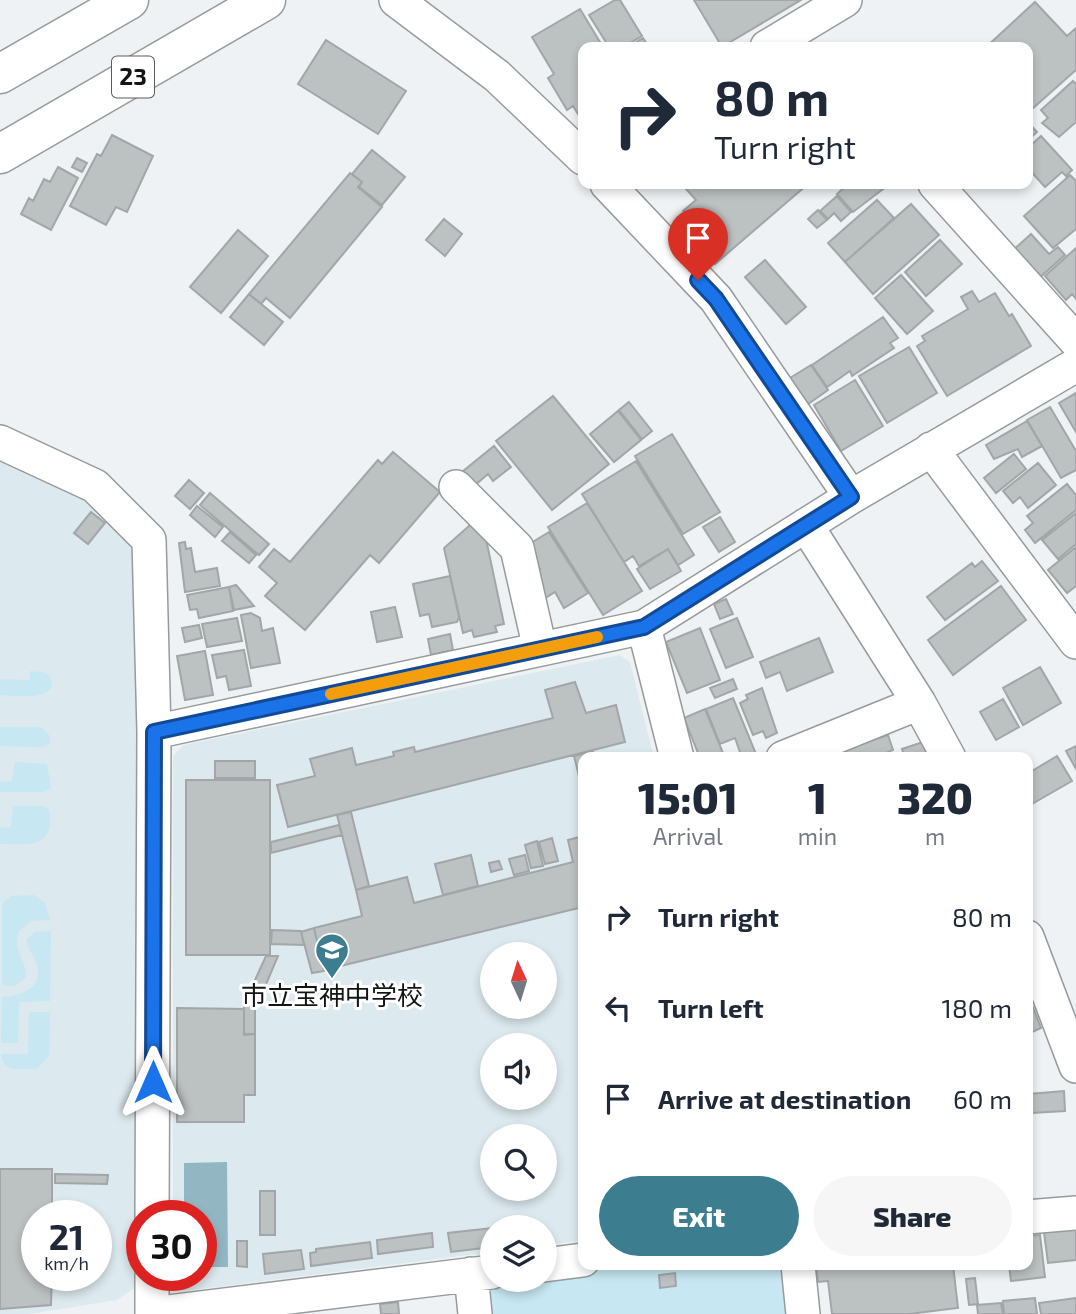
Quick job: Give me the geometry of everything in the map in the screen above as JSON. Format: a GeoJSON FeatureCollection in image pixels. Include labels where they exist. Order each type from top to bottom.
{"type":"FeatureCollection","features":[{"type":"Feature","properties":{"kind":"highway"},"geometry":{"type":"LineString","coordinates":[[0,74],[129,0]]}},
{"type":"Feature","properties":{"kind":"highway","name":"23"},"geometry":{"type":"LineString","coordinates":[[0,154],[266,0]]}},
{"type":"Feature","properties":{"kind":"street"},"geometry":{"type":"LineString","coordinates":[[396,0],[497,76],[578,153]]}},
{"type":"Feature","properties":{"kind":"street"},"geometry":{"type":"LineString","coordinates":[[804,38],[845,0]]}},
{"type":"Feature","properties":{"kind":"street"},"geometry":{"type":"LineString","coordinates":[[612,189],[716,299],[851,497]]}},
{"type":"Feature","properties":{"kind":"street"},"geometry":{"type":"LineString","coordinates":[[939,189],[1076,341]]}},
{"type":"Feature","properties":{"kind":"street"},"geometry":{"type":"LineString","coordinates":[[154,732],[644,627],[851,497],[1076,365]]}},
{"type":"Feature","properties":{"kind":"street"},"geometry":{"type":"LineString","coordinates":[[0,442],[95,486],[149,540],[154,732],[152,1200]]}},
{"type":"Feature","properties":{"kind":"street"},"geometry":{"type":"LineString","coordinates":[[931,449],[1076,642]]}},
{"type":"Feature","properties":{"kind":"street"},"geometry":{"type":"LineString","coordinates":[[456,488],[517,548],[540,649]]}},
{"type":"Feature","properties":{"kind":"street"},"geometry":{"type":"LineString","coordinates":[[806,525],[919,704],[946,752]]}},
{"type":"Feature","properties":{"kind":"street"},"geometry":{"type":"LineString","coordinates":[[644,627],[675,752]]}},
{"type":"Feature","properties":{"kind":"street"},"geometry":{"type":"LineString","coordinates":[[798,752],[919,704]]}},
{"type":"Feature","properties":{"kind":"street"},"geometry":{"type":"LineString","coordinates":[[1033,953],[1076,1066]]}},
{"type":"Feature","properties":{"kind":"street"},"geometry":{"type":"LineString","coordinates":[[1033,1217],[1076,1213]]}},
{"type":"Feature","properties":{"kind":"street"},"geometry":{"type":"LineString","coordinates":[[557,1263],[578,1261]]}},
{"type":"Feature","properties":{"kind":"street"},"geometry":{"type":"LineString","coordinates":[[799,1270],[803,1314]]}},
{"type":"Feature","properties":{"kind":"street"},"geometry":{"type":"LineString","coordinates":[[152,1291],[152,1314],[480,1273]]}},
{"type":"Feature","properties":{"kind":"street"},"geometry":{"type":"LineString","coordinates":[[475,1314],[480,1280]]}},
{"type":"Feature","properties":{"kind":"shaded area"},"geometry":{"type":"Polygon","coordinates":[[[0,457],[78,492],[139,541],[136,1200],[126,1200],[126,1291],[130,1291],[117,1300],[29,1314],[0,1314],[0,457]]]}},
{"type":"Feature","properties":{"kind":"shaded area","name":"市立宝神中学校"},"geometry":{"type":"Polygon","coordinates":[[[620,655],[630,662],[652,752],[578,752],[578,1242],[557,1244],[557,1215],[480,1215],[480,1254],[217,1287],[217,1200],[173,1200],[173,756],[184,745],[620,655]]]}},
{"type":"Feature","properties":{"kind":"shaded area"},"geometry":{"type":"Polygon","coordinates":[[[30,671],[43,672],[50,676],[52,687],[35,696],[0,695],[0,679],[30,680],[30,671]]]}},
{"type":"Feature","properties":{"kind":"shaded area"},"geometry":{"type":"Polygon","coordinates":[[[0,727],[41,727],[50,736],[50,743],[42,747],[0,746],[0,727]]]}},
{"type":"Feature","properties":{"kind":"shaded area"},"geometry":{"type":"Polygon","coordinates":[[[15,762],[47,764],[51,788],[43,792],[0,792],[0,782],[12,781],[15,762]]]}},
{"type":"Feature","properties":{"kind":"shaded area"},"geometry":{"type":"Polygon","coordinates":[[[13,806],[43,806],[49,810],[50,823],[44,838],[30,844],[0,844],[0,828],[11,827],[13,806]]]}},
{"type":"Feature","properties":{"kind":"shaded area"},"geometry":{"type":"Polygon","coordinates":[[[34,895],[45,903],[50,920],[31,921],[19,931],[17,944],[26,977],[15,986],[2,985],[2,904],[11,896],[34,895]]]}},
{"type":"Feature","properties":{"kind":"shaded area"},"geometry":{"type":"Polygon","coordinates":[[[51,931],[50,1001],[19,1002],[18,1043],[1,1043],[2,997],[29,990],[37,979],[37,964],[27,939],[35,932],[51,931]]]}},
{"type":"Feature","properties":{"kind":"shaded area"},"geometry":{"type":"Polygon","coordinates":[[[29,1012],[50,1012],[49,1057],[36,1069],[11,1069],[4,1064],[1,1054],[28,1054],[29,1012]]]}},
{"type":"Feature","properties":{"kind":"shaded area"},"geometry":{"type":"Polygon","coordinates":[[[227,1162],[228,1267],[217,1267],[217,1200],[184,1200],[184,1163],[227,1162]]]}},
{"type":"Feature","properties":{"kind":"shaded area"},"geometry":{"type":"Polygon","coordinates":[[[603,1270],[783,1270],[787,1314],[484,1314],[483,1298],[487,1292],[557,1292],[557,1275],[603,1270]]]}},
{"type":"Feature","properties":{"kind":"building"},"geometry":{"type":"Polygon","coordinates":[[[615,0],[620,0],[642,36],[632,42],[606,42],[589,15],[615,0]]]}},
{"type":"Feature","properties":{"kind":"building"},"geometry":{"type":"Polygon","coordinates":[[[694,0],[801,0],[730,42],[719,42],[694,0]]]}},
{"type":"Feature","properties":{"kind":"building"},"geometry":{"type":"Polygon","coordinates":[[[1035,2],[1067,36],[1076,28],[1076,70],[1033,108],[1033,42],[991,42],[1035,2]]]}},
{"type":"Feature","properties":{"kind":"building"},"geometry":{"type":"Polygon","coordinates":[[[580,9],[600,42],[578,42],[578,114],[573,106],[567,110],[548,78],[554,74],[532,37],[580,9]]]}},
{"type":"Feature","properties":{"kind":"building"},"geometry":{"type":"Polygon","coordinates":[[[326,40],[406,91],[378,134],[298,84],[326,40]]]}},
{"type":"Feature","properties":{"kind":"building"},"geometry":{"type":"Polygon","coordinates":[[[1073,81],[1076,84],[1076,122],[1059,137],[1042,123],[1048,118],[1041,110],[1073,81]]]}},
{"type":"Feature","properties":{"kind":"building"},"geometry":{"type":"Polygon","coordinates":[[[112,135],[153,156],[127,212],[116,207],[106,225],[70,206],[97,154],[101,156],[112,135]]]}},
{"type":"Feature","properties":{"kind":"building"},"geometry":{"type":"Polygon","coordinates":[[[1041,136],[1072,170],[1066,176],[1062,172],[1045,187],[1033,174],[1033,143],[1041,136]]]}},
{"type":"Feature","properties":{"kind":"building"},"geometry":{"type":"Polygon","coordinates":[[[372,150],[405,177],[382,205],[359,187],[362,182],[352,174],[372,150]]]}},
{"type":"Feature","properties":{"kind":"building"},"geometry":{"type":"Polygon","coordinates":[[[77,158],[87,163],[82,172],[72,167],[77,158]]]}},
{"type":"Feature","properties":{"kind":"building"},"geometry":{"type":"Polygon","coordinates":[[[58,167],[78,178],[51,230],[21,214],[29,198],[33,201],[44,179],[50,182],[58,167]]]}},
{"type":"Feature","properties":{"kind":"building"},"geometry":{"type":"Polygon","coordinates":[[[350,173],[362,182],[358,187],[382,207],[290,318],[266,298],[261,304],[249,294],[350,173]]]}},
{"type":"Feature","properties":{"kind":"building"},"geometry":{"type":"Polygon","coordinates":[[[1070,175],[1076,181],[1076,229],[1053,248],[1024,216],[1070,175]]]}},
{"type":"Feature","properties":{"kind":"building"},"geometry":{"type":"Polygon","coordinates":[[[686,189],[802,189],[715,264],[678,222],[686,215],[683,211],[696,200],[686,189]]]}},
{"type":"Feature","properties":{"kind":"building"},"geometry":{"type":"Polygon","coordinates":[[[842,189],[883,189],[853,212],[837,194],[842,189]]]}},
{"type":"Feature","properties":{"kind":"building"},"geometry":{"type":"Polygon","coordinates":[[[837,196],[851,212],[841,221],[834,213],[828,219],[820,211],[837,196]]]}},
{"type":"Feature","properties":{"kind":"building"},"geometry":{"type":"Polygon","coordinates":[[[877,200],[894,218],[845,262],[828,243],[877,200]]]}},
{"type":"Feature","properties":{"kind":"building"},"geometry":{"type":"Polygon","coordinates":[[[911,204],[939,235],[873,294],[845,262],[911,204]]]}},
{"type":"Feature","properties":{"kind":"building"},"geometry":{"type":"Polygon","coordinates":[[[818,210],[827,220],[817,228],[808,219],[818,210]]]}},
{"type":"Feature","properties":{"kind":"building"},"geometry":{"type":"Polygon","coordinates":[[[444,219],[462,234],[445,256],[426,240],[444,219]]]}},
{"type":"Feature","properties":{"kind":"building"},"geometry":{"type":"Polygon","coordinates":[[[238,230],[268,256],[221,313],[190,287],[238,230]]]}},
{"type":"Feature","properties":{"kind":"building"},"geometry":{"type":"Polygon","coordinates":[[[1031,234],[1049,254],[1058,247],[1065,255],[1037,280],[1011,252],[1031,234]]]}},
{"type":"Feature","properties":{"kind":"building"},"geometry":{"type":"Polygon","coordinates":[[[940,240],[962,264],[926,296],[905,272],[940,240]]]}},
{"type":"Feature","properties":{"kind":"building"},"geometry":{"type":"Polygon","coordinates":[[[1076,248],[1076,299],[1072,294],[1066,300],[1045,276],[1076,248]]]}},
{"type":"Feature","properties":{"kind":"building"},"geometry":{"type":"Polygon","coordinates":[[[765,260],[806,307],[786,324],[745,277],[765,260]]]}},
{"type":"Feature","properties":{"kind":"building"},"geometry":{"type":"Polygon","coordinates":[[[901,275],[933,311],[907,334],[875,298],[901,275]]]}},
{"type":"Feature","properties":{"kind":"building"},"geometry":{"type":"Polygon","coordinates":[[[972,291],[979,302],[995,293],[1009,316],[1012,314],[1031,346],[947,396],[917,346],[925,341],[922,336],[968,309],[961,297],[972,291]]]}},
{"type":"Feature","properties":{"kind":"building"},"geometry":{"type":"Polygon","coordinates":[[[249,294],[283,322],[264,345],[230,317],[249,294]]]}},
{"type":"Feature","properties":{"kind":"building"},"geometry":{"type":"Polygon","coordinates":[[[883,317],[898,338],[890,343],[894,348],[852,376],[850,371],[827,387],[812,365],[883,317]]]}},
{"type":"Feature","properties":{"kind":"building"},"geometry":{"type":"Polygon","coordinates":[[[909,347],[937,393],[887,423],[859,376],[909,347]]]}},
{"type":"Feature","properties":{"kind":"building"},"geometry":{"type":"Polygon","coordinates":[[[811,365],[828,390],[808,404],[790,378],[811,365]]]}},
{"type":"Feature","properties":{"kind":"building"},"geometry":{"type":"Polygon","coordinates":[[[855,380],[883,426],[841,451],[814,405],[855,380]]]}},
{"type":"Feature","properties":{"kind":"building"},"geometry":{"type":"Polygon","coordinates":[[[1076,393],[1076,432],[1059,403],[1076,393]]]}},
{"type":"Feature","properties":{"kind":"building"},"geometry":{"type":"Polygon","coordinates":[[[553,396],[609,464],[552,510],[496,441],[553,396]]]}},
{"type":"Feature","properties":{"kind":"building"},"geometry":{"type":"Polygon","coordinates":[[[629,402],[652,431],[642,439],[619,410],[629,402]]]}},
{"type":"Feature","properties":{"kind":"building"},"geometry":{"type":"Polygon","coordinates":[[[1050,407],[1076,451],[1076,470],[1061,478],[1027,420],[1050,407]]]}},
{"type":"Feature","properties":{"kind":"building"},"geometry":{"type":"Polygon","coordinates":[[[618,411],[641,440],[614,462],[590,434],[618,411]]]}},
{"type":"Feature","properties":{"kind":"building"},"geometry":{"type":"Polygon","coordinates":[[[1027,421],[1042,446],[1022,457],[1018,449],[994,459],[986,445],[1027,421]]]}},
{"type":"Feature","properties":{"kind":"building"},"geometry":{"type":"Polygon","coordinates":[[[672,434],[720,512],[683,534],[635,456],[672,434]]]}},
{"type":"Feature","properties":{"kind":"building"},"geometry":{"type":"Polygon","coordinates":[[[494,446],[511,467],[493,481],[488,474],[474,486],[462,472],[494,446]]]}},
{"type":"Feature","properties":{"kind":"building"},"geometry":{"type":"Polygon","coordinates":[[[393,452],[440,492],[379,563],[370,555],[305,630],[265,596],[277,583],[259,567],[274,549],[290,562],[378,460],[382,464],[393,452]]]}},
{"type":"Feature","properties":{"kind":"building"},"geometry":{"type":"Polygon","coordinates":[[[1014,454],[1026,469],[996,493],[984,478],[1014,454]]]}},
{"type":"Feature","properties":{"kind":"building"},"geometry":{"type":"Polygon","coordinates":[[[636,461],[694,555],[678,565],[668,549],[639,566],[633,556],[624,562],[582,494],[636,461]]]}},
{"type":"Feature","properties":{"kind":"building"},"geometry":{"type":"Polygon","coordinates":[[[1038,463],[1056,485],[1028,508],[1020,497],[1013,503],[1003,491],[1038,463]]]}},
{"type":"Feature","properties":{"kind":"building"},"geometry":{"type":"Polygon","coordinates":[[[189,480],[204,493],[190,509],[175,496],[189,480]]]}},
{"type":"Feature","properties":{"kind":"building"},"geometry":{"type":"Polygon","coordinates":[[[1067,484],[1076,495],[1076,510],[1035,543],[1025,530],[1033,523],[1027,516],[1067,484]]]}},
{"type":"Feature","properties":{"kind":"building"},"geometry":{"type":"Polygon","coordinates":[[[210,493],[269,544],[259,555],[200,505],[210,493]]]}},
{"type":"Feature","properties":{"kind":"building"},"geometry":{"type":"Polygon","coordinates":[[[587,503],[642,591],[603,615],[548,527],[587,503]]]}},
{"type":"Feature","properties":{"kind":"building"},"geometry":{"type":"Polygon","coordinates":[[[197,506],[223,527],[215,537],[190,515],[197,506]]]}},
{"type":"Feature","properties":{"kind":"building"},"geometry":{"type":"Polygon","coordinates":[[[91,512],[105,523],[88,544],[74,533],[91,512]]]}},
{"type":"Feature","properties":{"kind":"building"},"geometry":{"type":"Polygon","coordinates":[[[1076,513],[1076,544],[1058,559],[1042,540],[1076,513]]]}},
{"type":"Feature","properties":{"kind":"building"},"geometry":{"type":"Polygon","coordinates":[[[720,517],[735,542],[719,552],[703,527],[720,517]]]}},
{"type":"Feature","properties":{"kind":"building"},"geometry":{"type":"Polygon","coordinates":[[[470,525],[486,539],[504,624],[495,626],[497,632],[474,637],[472,630],[463,633],[444,548],[470,525]]]}},
{"type":"Feature","properties":{"kind":"building"},"geometry":{"type":"Polygon","coordinates":[[[230,532],[256,555],[249,563],[222,541],[230,532]]]}},
{"type":"Feature","properties":{"kind":"building"},"geometry":{"type":"Polygon","coordinates":[[[549,532],[588,593],[564,608],[555,592],[541,601],[534,573],[540,569],[526,546],[549,532]]]}},
{"type":"Feature","properties":{"kind":"building"},"geometry":{"type":"Polygon","coordinates":[[[185,542],[186,549],[191,548],[195,572],[217,568],[220,586],[185,592],[179,543],[185,542]]]}},
{"type":"Feature","properties":{"kind":"building"},"geometry":{"type":"Polygon","coordinates":[[[1076,547],[1076,586],[1067,593],[1048,570],[1076,547]]]}},
{"type":"Feature","properties":{"kind":"building"},"geometry":{"type":"Polygon","coordinates":[[[668,549],[681,571],[650,589],[637,569],[668,549]]]}},
{"type":"Feature","properties":{"kind":"building"},"geometry":{"type":"Polygon","coordinates":[[[982,561],[998,581],[945,620],[927,597],[972,563],[975,567],[982,561]]]}},
{"type":"Feature","properties":{"kind":"building"},"geometry":{"type":"Polygon","coordinates":[[[450,576],[459,617],[457,622],[432,627],[429,614],[420,616],[413,584],[450,576]]]}},
{"type":"Feature","properties":{"kind":"building"},"geometry":{"type":"Polygon","coordinates":[[[236,585],[254,606],[234,610],[229,587],[236,585]]]}},
{"type":"Feature","properties":{"kind":"building"},"geometry":{"type":"Polygon","coordinates":[[[1001,586],[1026,620],[953,675],[928,640],[1001,586]]]}},
{"type":"Feature","properties":{"kind":"building"},"geometry":{"type":"Polygon","coordinates":[[[229,587],[233,611],[199,618],[197,609],[190,610],[187,595],[229,587]]]}},
{"type":"Feature","properties":{"kind":"building"},"geometry":{"type":"Polygon","coordinates":[[[726,599],[733,614],[720,619],[714,604],[726,599]]]}},
{"type":"Feature","properties":{"kind":"building"},"geometry":{"type":"Polygon","coordinates":[[[395,607],[402,637],[377,642],[371,612],[395,607]]]}},
{"type":"Feature","properties":{"kind":"building"},"geometry":{"type":"Polygon","coordinates":[[[251,613],[260,618],[262,631],[273,628],[280,663],[251,668],[241,615],[251,613]]]}},
{"type":"Feature","properties":{"kind":"building"},"geometry":{"type":"Polygon","coordinates":[[[237,618],[242,641],[207,647],[202,624],[237,618]]]}},
{"type":"Feature","properties":{"kind":"building"},"geometry":{"type":"Polygon","coordinates":[[[737,618],[753,657],[726,668],[710,629],[737,618]]]}},
{"type":"Feature","properties":{"kind":"building"},"geometry":{"type":"Polygon","coordinates":[[[199,625],[202,638],[185,642],[182,628],[199,625]]]}},
{"type":"Feature","properties":{"kind":"building"},"geometry":{"type":"Polygon","coordinates":[[[700,628],[720,680],[687,693],[666,642],[700,628]]]}},
{"type":"Feature","properties":{"kind":"building"},"geometry":{"type":"Polygon","coordinates":[[[450,634],[453,650],[431,655],[428,639],[450,634]]]}},
{"type":"Feature","properties":{"kind":"building"},"geometry":{"type":"Polygon","coordinates":[[[819,638],[833,672],[787,691],[780,672],[766,678],[760,662],[819,638]]]}},
{"type":"Feature","properties":{"kind":"building"},"geometry":{"type":"Polygon","coordinates":[[[244,650],[251,686],[229,690],[226,676],[217,678],[212,655],[244,650]]]}},
{"type":"Feature","properties":{"kind":"building"},"geometry":{"type":"Polygon","coordinates":[[[205,651],[213,695],[185,700],[177,656],[205,651]]]}},
{"type":"Feature","properties":{"kind":"building"},"geometry":{"type":"Polygon","coordinates":[[[1040,667],[1061,703],[1023,725],[1003,688],[1040,667]]]}},
{"type":"Feature","properties":{"kind":"building"},"geometry":{"type":"Polygon","coordinates":[[[733,679],[737,689],[715,698],[710,688],[733,679]]]}},
{"type":"Feature","properties":{"kind":"building"},"geometry":{"type":"Polygon","coordinates":[[[575,682],[586,713],[616,705],[625,742],[288,827],[277,785],[315,776],[310,759],[352,748],[356,765],[394,756],[393,752],[414,747],[415,752],[553,718],[545,690],[575,682]]]}},
{"type":"Feature","properties":{"kind":"building"},"geometry":{"type":"Polygon","coordinates":[[[762,688],[777,733],[766,738],[763,731],[753,735],[740,703],[748,699],[746,695],[762,688]]]}},
{"type":"Feature","properties":{"kind":"building"},"geometry":{"type":"Polygon","coordinates":[[[733,698],[755,752],[740,752],[735,738],[720,744],[706,709],[733,698]]]}},
{"type":"Feature","properties":{"kind":"building"},"geometry":{"type":"Polygon","coordinates":[[[1003,699],[1019,727],[996,740],[980,712],[1003,699]]]}},
{"type":"Feature","properties":{"kind":"building"},"geometry":{"type":"Polygon","coordinates":[[[705,709],[723,752],[698,752],[684,718],[705,709]]]}},
{"type":"Feature","properties":{"kind":"building"},"geometry":{"type":"Polygon","coordinates":[[[888,735],[893,750],[888,752],[835,752],[888,735]]]}},
{"type":"Feature","properties":{"kind":"building"},"geometry":{"type":"Polygon","coordinates":[[[923,742],[926,752],[903,752],[902,749],[923,742]]]}},
{"type":"Feature","properties":{"kind":"building"},"geometry":{"type":"Polygon","coordinates":[[[1076,746],[1076,769],[1066,751],[1076,746]]]}},
{"type":"Feature","properties":{"kind":"building"},"geometry":{"type":"Polygon","coordinates":[[[578,755],[578,772],[574,756],[578,755]]]}},
{"type":"Feature","properties":{"kind":"building"},"geometry":{"type":"Polygon","coordinates":[[[1057,756],[1072,781],[1033,803],[1033,770],[1057,756]]]}},
{"type":"Feature","properties":{"kind":"building"},"geometry":{"type":"Polygon","coordinates":[[[215,761],[255,761],[255,778],[215,778],[215,761]]]}},
{"type":"Feature","properties":{"kind":"building"},"geometry":{"type":"Polygon","coordinates":[[[186,780],[270,780],[270,955],[186,955],[186,780]]]}},
{"type":"Feature","properties":{"kind":"building"},"geometry":{"type":"Polygon","coordinates":[[[351,812],[369,886],[356,890],[337,815],[351,812]]]}},
{"type":"Feature","properties":{"kind":"building"},"geometry":{"type":"Polygon","coordinates":[[[339,825],[342,835],[271,853],[271,842],[339,825]]]}},
{"type":"Feature","properties":{"kind":"building"},"geometry":{"type":"Polygon","coordinates":[[[578,837],[578,908],[324,970],[314,928],[362,916],[356,890],[407,877],[414,903],[573,862],[568,840],[578,837]]]}},
{"type":"Feature","properties":{"kind":"building"},"geometry":{"type":"Polygon","coordinates":[[[552,838],[558,861],[545,864],[539,842],[552,838]]]}},
{"type":"Feature","properties":{"kind":"building"},"geometry":{"type":"Polygon","coordinates":[[[537,841],[543,866],[531,868],[525,845],[537,841]]]}},
{"type":"Feature","properties":{"kind":"building"},"geometry":{"type":"Polygon","coordinates":[[[471,855],[478,886],[443,895],[435,864],[471,855]]]}},
{"type":"Feature","properties":{"kind":"building"},"geometry":{"type":"Polygon","coordinates":[[[525,855],[529,871],[514,875],[509,859],[525,855]]]}},
{"type":"Feature","properties":{"kind":"building"},"geometry":{"type":"Polygon","coordinates":[[[499,861],[502,869],[491,872],[489,863],[499,861]]]}},
{"type":"Feature","properties":{"kind":"building"},"geometry":{"type":"Polygon","coordinates":[[[314,928],[324,971],[312,973],[301,932],[314,928]]]}},
{"type":"Feature","properties":{"kind":"building"},"geometry":{"type":"Polygon","coordinates":[[[272,930],[301,931],[304,945],[271,944],[272,930]]]}},
{"type":"Feature","properties":{"kind":"building"},"geometry":{"type":"Polygon","coordinates":[[[266,956],[278,956],[255,1010],[255,1034],[244,1034],[244,1004],[266,956]]]}},
{"type":"Feature","properties":{"kind":"building"},"geometry":{"type":"Polygon","coordinates":[[[1033,1007],[1041,1028],[1033,1032],[1033,1007]]]}},
{"type":"Feature","properties":{"kind":"building"},"geometry":{"type":"Polygon","coordinates":[[[177,1008],[244,1009],[244,1035],[255,1034],[255,1095],[244,1095],[244,1122],[177,1122],[177,1008]]]}},
{"type":"Feature","properties":{"kind":"building"},"geometry":{"type":"Polygon","coordinates":[[[1064,1091],[1065,1111],[1033,1113],[1033,1094],[1064,1091]]]}},
{"type":"Feature","properties":{"kind":"building"},"geometry":{"type":"Polygon","coordinates":[[[0,1169],[52,1169],[52,1200],[21,1200],[21,1291],[51,1291],[51,1305],[0,1309],[0,1169]]]}},
{"type":"Feature","properties":{"kind":"building"},"geometry":{"type":"Polygon","coordinates":[[[55,1174],[108,1175],[107,1184],[55,1183],[55,1174]]]}},
{"type":"Feature","properties":{"kind":"building"},"geometry":{"type":"Polygon","coordinates":[[[260,1191],[275,1191],[275,1235],[260,1235],[260,1191]]]}},
{"type":"Feature","properties":{"kind":"building"},"geometry":{"type":"Polygon","coordinates":[[[1076,1228],[1076,1260],[1048,1263],[1044,1232],[1076,1228]]]}},
{"type":"Feature","properties":{"kind":"building"},"geometry":{"type":"Polygon","coordinates":[[[480,1229],[480,1248],[451,1252],[448,1233],[480,1229]]]}},
{"type":"Feature","properties":{"kind":"building"},"geometry":{"type":"Polygon","coordinates":[[[432,1233],[433,1247],[378,1254],[377,1240],[432,1233]]]}},
{"type":"Feature","properties":{"kind":"building"},"geometry":{"type":"Polygon","coordinates":[[[1040,1235],[1045,1277],[1011,1281],[1010,1270],[1033,1270],[1033,1236],[1040,1235]]]}},
{"type":"Feature","properties":{"kind":"building"},"geometry":{"type":"Polygon","coordinates":[[[237,1241],[247,1241],[247,1267],[237,1266],[237,1241]]]}},
{"type":"Feature","properties":{"kind":"building"},"geometry":{"type":"Polygon","coordinates":[[[370,1242],[372,1258],[311,1266],[310,1253],[316,1252],[316,1249],[370,1242]]]}},
{"type":"Feature","properties":{"kind":"building"},"geometry":{"type":"Polygon","coordinates":[[[301,1250],[304,1269],[265,1274],[263,1254],[301,1250]]]}},
{"type":"Feature","properties":{"kind":"building"},"geometry":{"type":"Polygon","coordinates":[[[817,1270],[954,1270],[958,1308],[909,1314],[832,1314],[828,1281],[818,1282],[817,1270]]]}},
{"type":"Feature","properties":{"kind":"building"},"geometry":{"type":"Polygon","coordinates":[[[675,1273],[676,1286],[660,1288],[659,1275],[675,1273]]]}},
{"type":"Feature","properties":{"kind":"building"},"geometry":{"type":"Polygon","coordinates":[[[975,1278],[978,1304],[969,1305],[966,1279],[975,1278]]]}},
{"type":"Feature","properties":{"kind":"building"},"geometry":{"type":"Polygon","coordinates":[[[1035,1298],[1037,1314],[1004,1314],[1003,1301],[1035,1298]]]}},
{"type":"Feature","properties":{"kind":"building"},"geometry":{"type":"Polygon","coordinates":[[[1076,1298],[1076,1314],[1041,1314],[1039,1303],[1076,1298]]]}},
{"type":"Feature","properties":{"kind":"building"},"geometry":{"type":"Polygon","coordinates":[[[398,1302],[399,1314],[381,1314],[380,1304],[398,1302]]]}},
{"type":"Feature","properties":{"kind":"building"},"geometry":{"type":"Polygon","coordinates":[[[1001,1303],[1003,1314],[978,1314],[977,1305],[1001,1303]]]}},
{"type":"Feature","properties":{"kind":"slow traffic"},"geometry":{"type":"LineString","coordinates":[[331,694],[597,637]]}},
{"type":"Feature","properties":{"kind":"place","name":"市立宝神中学校"},"geometry":{"type":"Point","coordinates":[332,980]}},
{"type":"Feature","properties":{"kind":"route"},"geometry":{"type":"LineString","coordinates":[[153,1082],[154,732],[644,627],[851,497],[716,299],[698,280]]}}]}
